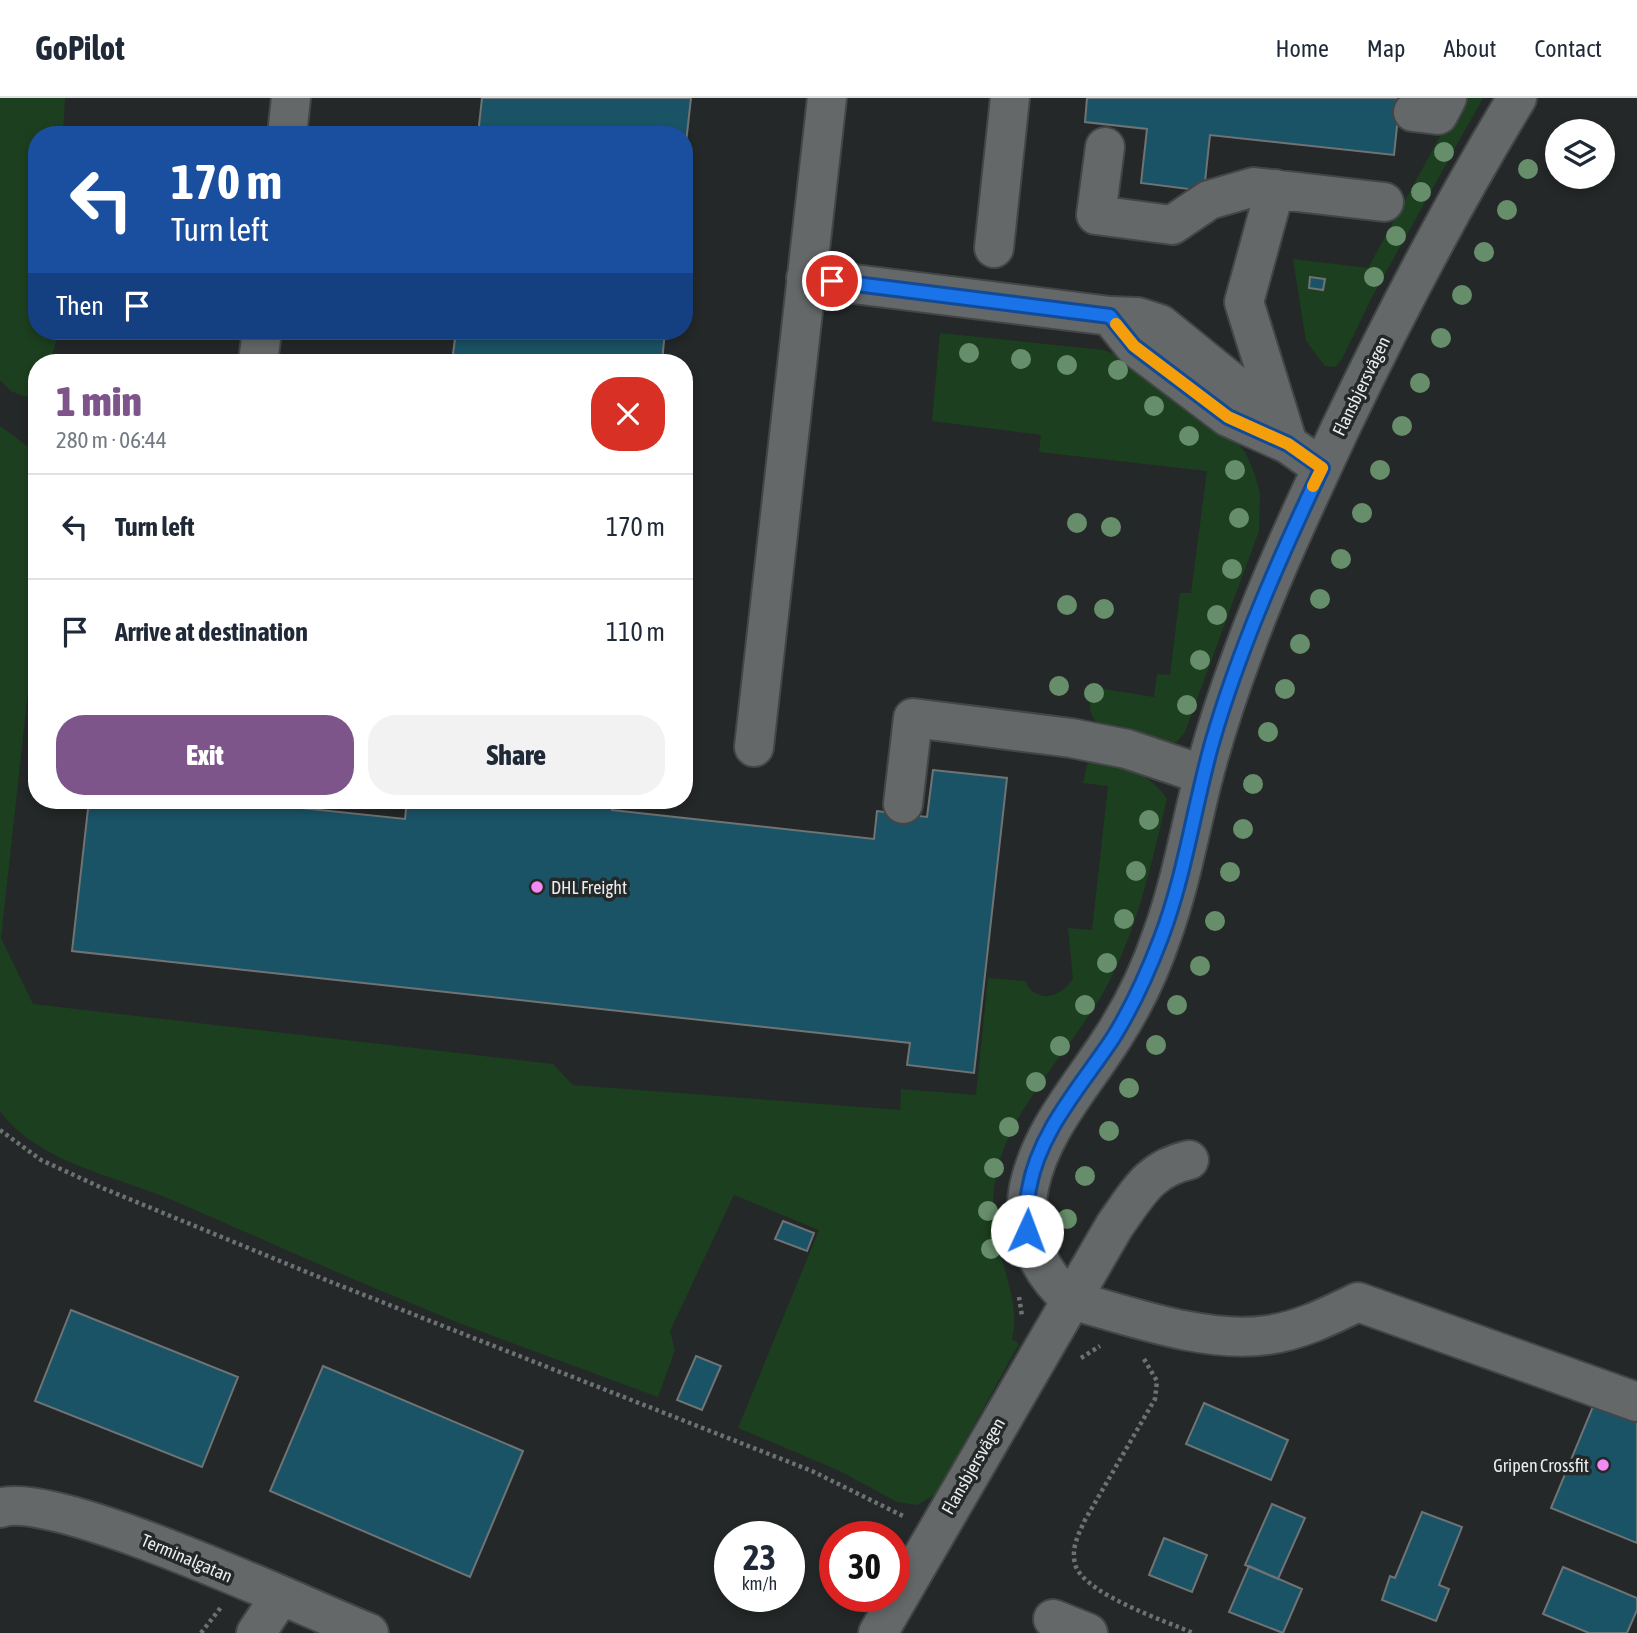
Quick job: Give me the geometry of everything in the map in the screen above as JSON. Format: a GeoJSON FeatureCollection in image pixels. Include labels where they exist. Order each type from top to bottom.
{"type":"FeatureCollection","features":[{"type":"Feature","properties":{"kind":"street"},"geometry":{"type":"LineString","coordinates":[[288,126],[291,98]]}},
{"type":"Feature","properties":{"kind":"street"},"geometry":{"type":"LineString","coordinates":[[754,747],[827,98]]}},
{"type":"Feature","properties":{"kind":"street"},"geometry":{"type":"LineString","coordinates":[[994,248],[1010,98]]}},
{"type":"Feature","properties":{"kind":"street","name":"Flansbjersvägen"},"geometry":{"type":"LineString","coordinates":[[1071,1300],[1054,1285],[1039,1263],[1027,1231],[1029,1189],[1042,1147],[1069,1101],[1114,1036],[1142,985],[1163,935],[1203,775],[1243,651],[1289,536],[1405,294],[1458,197],[1517,98]]}},
{"type":"Feature","properties":{"kind":"street"},"geometry":{"type":"LineString","coordinates":[[1105,147],[1096,215],[1172,225],[1209,200],[1254,187],[1384,202]]}},
{"type":"Feature","properties":{"kind":"street"},"geometry":{"type":"LineString","coordinates":[[1275,189],[1244,302],[1288,444]]}},
{"type":"Feature","properties":{"kind":"street"},"geometry":{"type":"LineString","coordinates":[[806,278],[1110,316],[1134,346],[1228,417],[1288,444],[1322,468]]}},
{"type":"Feature","properties":{"kind":"street"},"geometry":{"type":"LineString","coordinates":[[903,804],[913,718],[1071,738],[1127,749],[1203,775]]}},
{"type":"Feature","properties":{"kind":"street","name":"Flansbjersvägen"},"geometry":{"type":"LineString","coordinates":[[878,1633],[934,1532],[1115,1225],[1153,1175],[1168,1165],[1189,1160]]}},
{"type":"Feature","properties":{"kind":"street"},"geometry":{"type":"LineString","coordinates":[[1071,1300],[1223,1338],[1268,1335],[1316,1322],[1358,1302],[1637,1402]]}},
{"type":"Feature","properties":{"kind":"street","name":"Terminalgatan"},"geometry":{"type":"LineString","coordinates":[[0,1508],[41,1508],[148,1540],[369,1633]]}},
{"type":"Feature","properties":{"kind":"street"},"geometry":{"type":"LineString","coordinates":[[256,1633],[280,1597]]}},
{"type":"Feature","properties":{"kind":"street"},"geometry":{"type":"LineString","coordinates":[[1053,1619],[1088,1633]]}},
{"type":"Feature","properties":{"kind":"path"},"geometry":{"type":"LineString","coordinates":[[0,1130],[41,1160],[100,1187],[393,1307],[812,1471],[934,1532]]}},
{"type":"Feature","properties":{"kind":"path"},"geometry":{"type":"LineString","coordinates":[[1073,1362],[1101,1346],[1109,1346]]}},
{"type":"Feature","properties":{"kind":"path"},"geometry":{"type":"LineString","coordinates":[[1141,1355],[1157,1381],[1155,1399],[1085,1520],[1075,1541],[1074,1555],[1077,1569],[1106,1594],[1193,1633]]}},
{"type":"Feature","properties":{"kind":"green space"},"geometry":{"type":"Polygon","coordinates":[[[0,98],[65,98],[63,126],[28,126],[28,340],[56,340],[52,354],[28,354],[28,396],[11,391],[0,380],[0,98]]]}},
{"type":"Feature","properties":{"kind":"green space"},"geometry":{"type":"Polygon","coordinates":[[[1461,98],[1483,98],[1372,297],[1342,359],[1335,367],[1325,366],[1306,341],[1293,259],[1368,268],[1461,98]]]}},
{"type":"Feature","properties":{"kind":"green space"},"geometry":{"type":"Polygon","coordinates":[[[940,333],[1104,350],[1120,356],[1222,438],[1228,432],[1245,452],[1260,493],[1259,531],[1185,732],[1177,742],[1163,743],[1097,722],[1091,714],[1090,701],[1092,687],[1154,697],[1157,674],[1170,675],[1180,593],[1191,593],[1207,471],[1039,452],[1041,435],[932,421],[940,333]]]}},
{"type":"Feature","properties":{"kind":"green space"},"geometry":{"type":"Polygon","coordinates":[[[0,426],[28,446],[28,692],[1,938],[33,1004],[553,1064],[573,1085],[900,1110],[901,1089],[976,1095],[988,978],[1025,981],[1030,989],[1042,996],[1056,994],[1073,979],[1068,928],[1092,930],[1108,786],[1083,783],[1087,764],[1100,759],[1137,773],[1153,783],[1167,799],[1144,891],[1110,980],[1023,1110],[998,1166],[993,1198],[994,1219],[1013,1301],[1012,1339],[1019,1344],[935,1495],[917,1505],[897,1502],[840,1471],[738,1428],[819,1230],[734,1195],[670,1331],[675,1350],[658,1397],[450,1319],[172,1200],[79,1166],[35,1143],[16,1129],[0,1111],[0,426]]]}},
{"type":"Feature","properties":{"kind":"building"},"geometry":{"type":"Polygon","coordinates":[[[482,98],[691,98],[688,126],[479,126],[482,98]]]}},
{"type":"Feature","properties":{"kind":"building"},"geometry":{"type":"Polygon","coordinates":[[[1087,98],[1400,98],[1394,155],[1210,135],[1204,191],[1141,183],[1147,129],[1085,122],[1087,98]]]}},
{"type":"Feature","properties":{"kind":"building"},"geometry":{"type":"Polygon","coordinates":[[[1310,277],[1325,279],[1323,290],[1309,288],[1310,277]]]}},
{"type":"Feature","properties":{"kind":"building"},"geometry":{"type":"Polygon","coordinates":[[[455,340],[664,340],[663,354],[453,354],[455,340]]]}},
{"type":"Feature","properties":{"kind":"building","name":"DHL Freight"},"geometry":{"type":"Polygon","coordinates":[[[933,770],[1007,778],[974,1073],[907,1065],[910,1043],[72,951],[88,809],[311,809],[405,819],[406,809],[612,809],[874,839],[877,811],[927,817],[933,770]]]}},
{"type":"Feature","properties":{"kind":"building"},"geometry":{"type":"Polygon","coordinates":[[[783,1221],[814,1233],[807,1251],[775,1239],[783,1221]]]}},
{"type":"Feature","properties":{"kind":"building"},"geometry":{"type":"Polygon","coordinates":[[[71,1310],[238,1377],[202,1467],[35,1401],[71,1310]]]}},
{"type":"Feature","properties":{"kind":"building"},"geometry":{"type":"Polygon","coordinates":[[[696,1356],[721,1366],[702,1410],[677,1400],[696,1356]]]}},
{"type":"Feature","properties":{"kind":"building"},"geometry":{"type":"Polygon","coordinates":[[[323,1366],[523,1451],[470,1577],[270,1491],[323,1366]]]}},
{"type":"Feature","properties":{"kind":"building"},"geometry":{"type":"Polygon","coordinates":[[[1204,1403],[1288,1440],[1271,1480],[1186,1444],[1204,1403]]]}},
{"type":"Feature","properties":{"kind":"building","name":"Gripen Crossfit"},"geometry":{"type":"Polygon","coordinates":[[[1594,1404],[1637,1422],[1637,1543],[1551,1508],[1594,1404]]]}},
{"type":"Feature","properties":{"kind":"building"},"geometry":{"type":"Polygon","coordinates":[[[1272,1504],[1305,1518],[1278,1579],[1245,1565],[1272,1504]]]}},
{"type":"Feature","properties":{"kind":"building"},"geometry":{"type":"Polygon","coordinates":[[[1422,1512],[1462,1527],[1439,1585],[1449,1589],[1436,1621],[1382,1600],[1390,1576],[1395,1578],[1422,1512]]]}},
{"type":"Feature","properties":{"kind":"building"},"geometry":{"type":"Polygon","coordinates":[[[1164,1538],[1207,1555],[1192,1592],[1149,1575],[1164,1538]]]}},
{"type":"Feature","properties":{"kind":"building"},"geometry":{"type":"Polygon","coordinates":[[[1249,1566],[1302,1589],[1283,1633],[1229,1612],[1249,1566]]]}},
{"type":"Feature","properties":{"kind":"building"},"geometry":{"type":"Polygon","coordinates":[[[1563,1567],[1637,1598],[1637,1610],[1627,1633],[1589,1633],[1543,1614],[1563,1567]]]}},
{"type":"Feature","properties":{"kind":"slow traffic"},"geometry":{"type":"LineString","coordinates":[[1116,324],[1134,346],[1228,417],[1288,444],[1322,468],[1313,486]]}},
{"type":"Feature","properties":{"kind":"place","name":"DHL Freight"},"geometry":{"type":"Point","coordinates":[537,887]}},
{"type":"Feature","properties":{"kind":"place","name":"Gripen Crossfit"},"geometry":{"type":"Point","coordinates":[1603,1465]}},
{"type":"Feature","properties":{"kind":"route"},"geometry":{"type":"LineString","coordinates":[[832,281],[1062,307],[1110,316],[1134,346],[1228,417],[1288,444],[1322,468],[1289,536],[1243,651],[1203,775],[1163,935],[1142,985],[1114,1036],[1069,1101],[1042,1147],[1029,1189],[1027,1231]]}}]}
